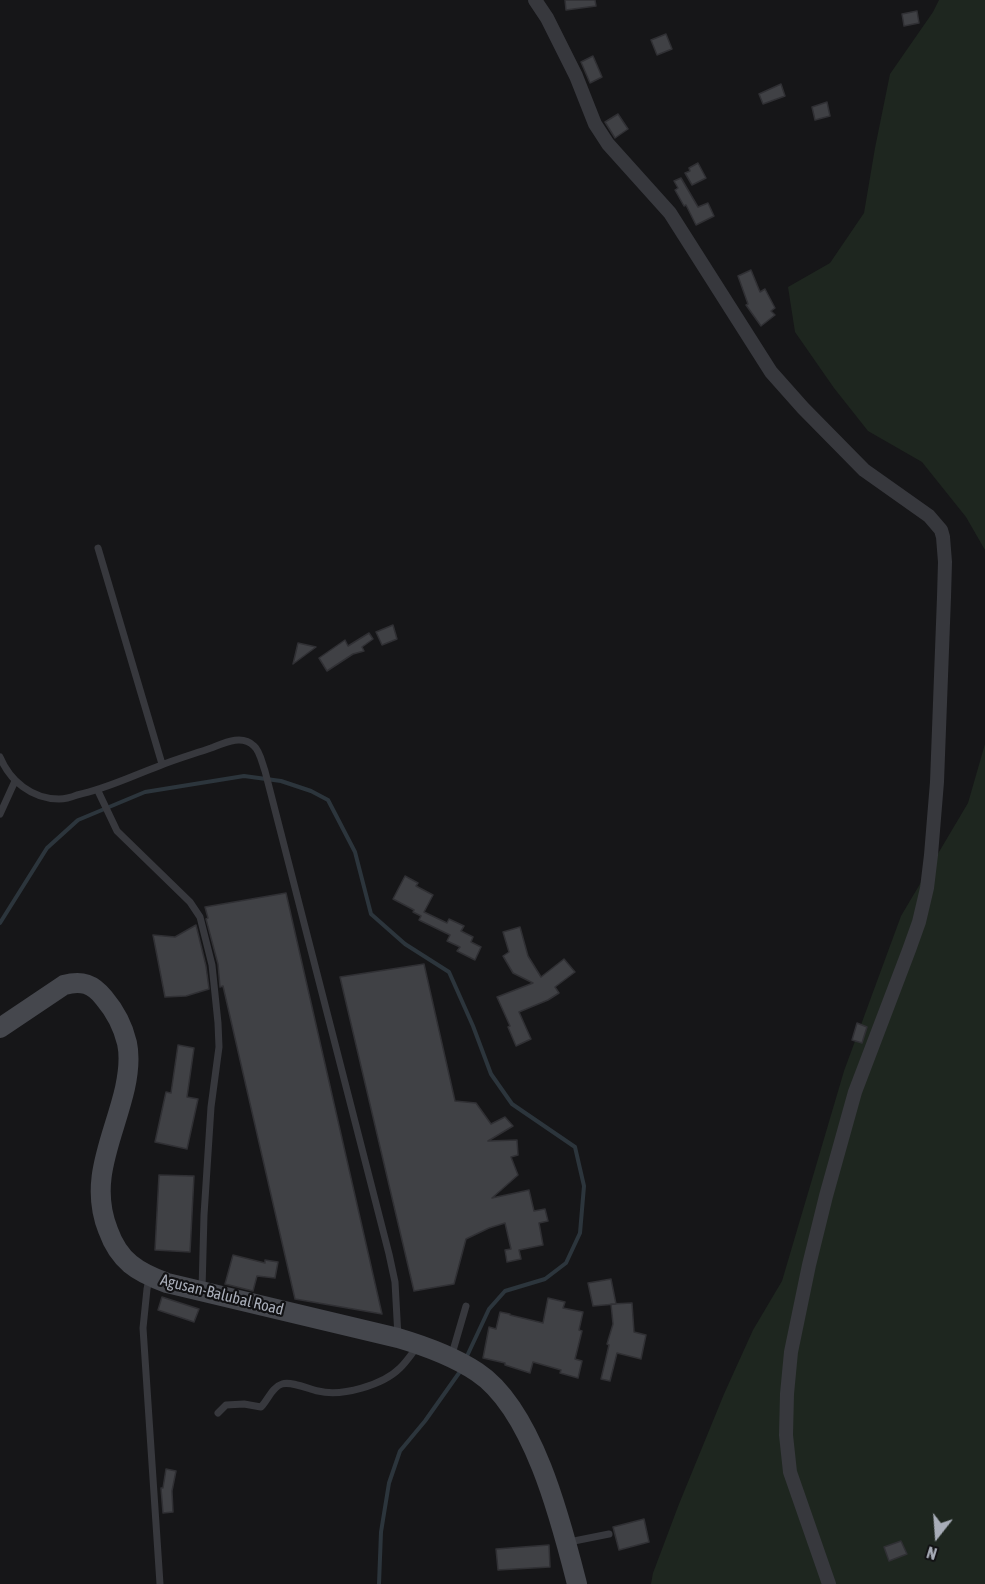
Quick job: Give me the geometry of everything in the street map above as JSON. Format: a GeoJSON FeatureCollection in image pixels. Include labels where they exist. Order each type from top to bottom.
{"type":"FeatureCollection","features":[{"type":"Feature","properties":{"kind":"main road","name":"Agusan-Balubal Road"},"geometry":{"type":"LineString","coordinates":[[0,1028],[64,985],[74,982],[95,988],[115,1012],[128,1044],[127,1079],[102,1167],[99,1198],[106,1227],[124,1259],[137,1270],[166,1283],[419,1344],[451,1357],[479,1373],[512,1408],[540,1462],[577,1584]]}},
{"type":"Feature","properties":{"kind":"street"},"geometry":{"type":"LineString","coordinates":[[535,0],[576,76],[595,124],[630,169],[670,213],[771,372],[864,470],[929,516],[941,530],[943,537],[945,554],[937,782],[932,855],[927,888],[919,922],[855,1092],[809,1265],[791,1352],[786,1435],[790,1472],[829,1584]]}},
{"type":"Feature","properties":{"kind":"lane"},"geometry":{"type":"LineString","coordinates":[[98,548],[162,764]]}},
{"type":"Feature","properties":{"kind":"lane"},"geometry":{"type":"LineString","coordinates":[[0,757],[15,782],[36,794],[60,799],[98,790],[162,764],[228,742],[243,740],[254,745],[258,750],[389,1254],[395,1282],[398,1338]]}},
{"type":"Feature","properties":{"kind":"lane"},"geometry":{"type":"LineString","coordinates":[[0,814],[15,782]]}},
{"type":"Feature","properties":{"kind":"lane"},"geometry":{"type":"LineString","coordinates":[[98,790],[117,831],[190,902],[200,917],[212,965],[219,1047],[211,1107],[202,1292]]}},
{"type":"Feature","properties":{"kind":"lane"},"geometry":{"type":"LineString","coordinates":[[150,1277],[142,1328],[160,1584]]}},
{"type":"Feature","properties":{"kind":"lane"},"geometry":{"type":"LineString","coordinates":[[451,1357],[466,1306]]}},
{"type":"Feature","properties":{"kind":"lane"},"geometry":{"type":"LineString","coordinates":[[218,1413],[226,1405],[244,1404],[261,1407],[277,1387],[284,1383],[321,1392],[341,1393],[380,1382],[399,1369],[419,1344]]}},
{"type":"Feature","properties":{"kind":"lane"},"geometry":{"type":"LineString","coordinates":[[566,1542],[609,1534]]}},
{"type":"Feature","properties":{"kind":"shaded area"},"geometry":{"type":"Polygon","coordinates":[[[939,0],[985,0],[985,550],[966,517],[922,462],[868,431],[834,388],[795,332],[788,287],[830,263],[864,213],[890,74],[939,0]]]}},
{"type":"Feature","properties":{"kind":"shaded area"},"geometry":{"type":"Polygon","coordinates":[[[985,744],[985,1584],[651,1584],[679,1504],[724,1394],[753,1330],[782,1281],[844,1071],[901,916],[968,803],[985,744]]]}},
{"type":"Feature","properties":{"kind":"building"},"geometry":{"type":"Polygon","coordinates":[[[565,0],[595,0],[596,6],[566,10],[565,0]]]}},
{"type":"Feature","properties":{"kind":"building"},"geometry":{"type":"Polygon","coordinates":[[[917,11],[919,23],[904,26],[902,14],[917,11]]]}},
{"type":"Feature","properties":{"kind":"building"},"geometry":{"type":"Polygon","coordinates":[[[666,34],[672,49],[657,55],[651,40],[666,34]]]}},
{"type":"Feature","properties":{"kind":"building"},"geometry":{"type":"Polygon","coordinates":[[[593,56],[602,77],[590,83],[581,62],[593,56]]]}},
{"type":"Feature","properties":{"kind":"building"},"geometry":{"type":"Polygon","coordinates":[[[781,84],[785,96],[763,104],[759,94],[781,84]]]}},
{"type":"Feature","properties":{"kind":"building"},"geometry":{"type":"Polygon","coordinates":[[[827,102],[830,116],[815,120],[812,107],[827,102]]]}},
{"type":"Feature","properties":{"kind":"building"},"geometry":{"type":"Polygon","coordinates":[[[618,114],[628,129],[615,138],[605,122],[618,114]]]}},
{"type":"Feature","properties":{"kind":"building"},"geometry":{"type":"Polygon","coordinates":[[[698,163],[706,178],[692,185],[685,173],[698,163]]]}},
{"type":"Feature","properties":{"kind":"building"},"geometry":{"type":"Polygon","coordinates":[[[681,178],[698,207],[708,203],[714,216],[696,225],[675,190],[678,188],[674,181],[681,178]]]}},
{"type":"Feature","properties":{"kind":"building"},"geometry":{"type":"Polygon","coordinates":[[[751,270],[760,292],[765,289],[775,308],[771,311],[775,315],[761,326],[746,305],[748,304],[738,276],[751,270]]]}},
{"type":"Feature","properties":{"kind":"building"},"geometry":{"type":"Polygon","coordinates":[[[393,625],[397,639],[382,645],[376,632],[393,625]]]}},
{"type":"Feature","properties":{"kind":"building"},"geometry":{"type":"Polygon","coordinates":[[[369,633],[373,639],[362,647],[364,651],[353,654],[327,671],[319,658],[345,640],[348,646],[369,633]]]}},
{"type":"Feature","properties":{"kind":"building"},"geometry":{"type":"Polygon","coordinates":[[[298,643],[316,647],[293,664],[298,643]]]}},
{"type":"Feature","properties":{"kind":"building"},"geometry":{"type":"Polygon","coordinates":[[[405,876],[418,883],[416,886],[433,895],[424,912],[447,923],[449,919],[464,926],[461,931],[473,937],[471,942],[481,947],[475,960],[457,951],[460,947],[447,941],[450,935],[419,920],[421,916],[413,912],[414,910],[393,899],[405,876]]]}},
{"type":"Feature","properties":{"kind":"building"},"geometry":{"type":"Polygon","coordinates":[[[286,893],[382,1314],[295,1299],[223,986],[220,987],[218,964],[205,907],[286,893]]]}},
{"type":"Feature","properties":{"kind":"building"},"geometry":{"type":"Polygon","coordinates":[[[196,925],[209,989],[186,996],[165,997],[153,935],[175,937],[196,925]]]}},
{"type":"Feature","properties":{"kind":"building"},"geometry":{"type":"Polygon","coordinates":[[[520,927],[528,956],[541,977],[564,959],[575,972],[555,987],[559,993],[519,1012],[531,1039],[516,1046],[497,997],[533,983],[513,973],[503,956],[509,952],[503,932],[520,927]]]}},
{"type":"Feature","properties":{"kind":"building"},"geometry":{"type":"Polygon","coordinates":[[[424,964],[455,1101],[476,1103],[491,1124],[505,1117],[513,1126],[488,1141],[517,1140],[518,1155],[511,1157],[518,1175],[492,1198],[529,1190],[534,1211],[545,1209],[548,1221],[539,1223],[543,1245],[519,1250],[521,1259],[507,1262],[505,1250],[511,1249],[505,1223],[466,1239],[454,1284],[414,1291],[340,977],[424,964]]]}},
{"type":"Feature","properties":{"kind":"building"},"geometry":{"type":"Polygon","coordinates":[[[857,1023],[867,1027],[862,1043],[852,1040],[857,1023]]]}},
{"type":"Feature","properties":{"kind":"building"},"geometry":{"type":"Polygon","coordinates":[[[178,1045],[194,1048],[187,1097],[198,1099],[187,1149],[155,1142],[166,1092],[171,1093],[178,1045]]]}},
{"type":"Feature","properties":{"kind":"building"},"geometry":{"type":"Polygon","coordinates":[[[159,1175],[194,1176],[190,1252],[155,1250],[159,1175]]]}},
{"type":"Feature","properties":{"kind":"building"},"geometry":{"type":"Polygon","coordinates":[[[233,1255],[265,1263],[265,1260],[278,1262],[275,1278],[257,1276],[253,1291],[225,1284],[233,1255]]]}},
{"type":"Feature","properties":{"kind":"building"},"geometry":{"type":"Polygon","coordinates":[[[611,1279],[616,1304],[593,1306],[588,1283],[611,1279]]]}},
{"type":"Feature","properties":{"kind":"building"},"geometry":{"type":"Polygon","coordinates":[[[162,1297],[199,1309],[194,1322],[158,1310],[162,1297]]]}},
{"type":"Feature","properties":{"kind":"building"},"geometry":{"type":"Polygon","coordinates":[[[548,1298],[565,1302],[563,1308],[583,1312],[579,1330],[582,1331],[575,1359],[582,1361],[578,1378],[560,1373],[561,1370],[533,1362],[530,1373],[505,1365],[505,1363],[483,1358],[489,1327],[496,1329],[500,1312],[543,1323],[548,1298]]]}},
{"type":"Feature","properties":{"kind":"building"},"geometry":{"type":"Polygon","coordinates":[[[632,1303],[634,1332],[646,1335],[641,1359],[617,1353],[610,1381],[601,1379],[613,1324],[611,1304],[632,1303]]]}},
{"type":"Feature","properties":{"kind":"building"},"geometry":{"type":"Polygon","coordinates":[[[166,1469],[176,1471],[172,1491],[173,1512],[163,1513],[161,1488],[163,1488],[166,1469]]]}},
{"type":"Feature","properties":{"kind":"building"},"geometry":{"type":"Polygon","coordinates":[[[644,1519],[649,1542],[619,1550],[613,1527],[644,1519]]]}},
{"type":"Feature","properties":{"kind":"building"},"geometry":{"type":"Polygon","coordinates":[[[901,1541],[907,1554],[889,1561],[884,1547],[901,1541]]]}},
{"type":"Feature","properties":{"kind":"building"},"geometry":{"type":"Polygon","coordinates":[[[549,1545],[550,1567],[498,1570],[496,1549],[549,1545]]]}},
{"type":"Feature","properties":{"kind":"waterway"},"geometry":{"type":"LineString","coordinates":[[0,923],[47,848],[78,820],[145,792],[244,776],[281,781],[311,791],[328,800],[355,852],[371,914],[405,944],[449,972],[491,1074],[512,1104],[575,1147],[584,1186],[580,1233],[566,1263],[545,1279],[505,1291],[489,1309],[467,1356]]}},
{"type":"Feature","properties":{"kind":"waterway"},"geometry":{"type":"LineString","coordinates":[[379,1584],[381,1532],[389,1483],[400,1451],[425,1421],[459,1373]]}}]}
